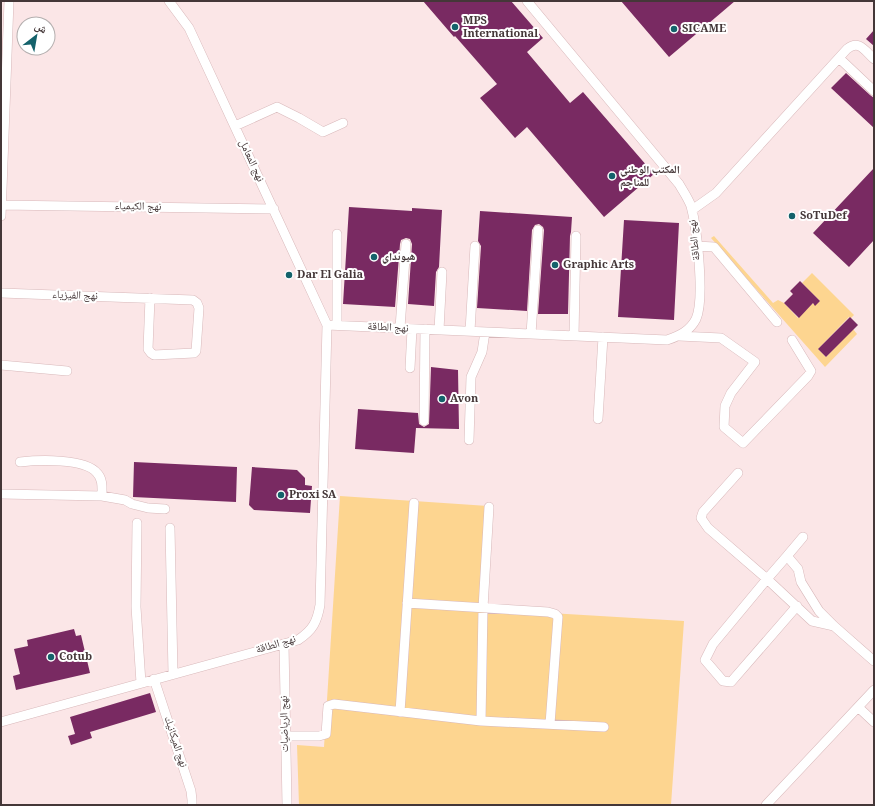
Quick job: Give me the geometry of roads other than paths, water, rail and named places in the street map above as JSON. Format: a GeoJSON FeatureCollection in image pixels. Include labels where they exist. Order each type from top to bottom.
{"type":"FeatureCollection","features":[{"type":"Feature","properties":{"kind":"street"},"geometry":{"type":"LineString","coordinates":[[1,216],[9,1]]}},
{"type":"Feature","properties":{"kind":"street","name":"نهج المعامل"},"geometry":{"type":"LineString","coordinates":[[169,1],[189,28],[327,325]]}},
{"type":"Feature","properties":{"kind":"street","name":"نهج الطاقة"},"geometry":{"type":"LineString","coordinates":[[1,722],[298,640],[306,635],[312,628],[317,619],[320,605],[327,325],[667,340],[679,336],[688,329],[696,319],[701,293],[695,222],[690,204],[679,184],[526,1]]}},
{"type":"Feature","properties":{"kind":"street"},"geometry":{"type":"LineString","coordinates":[[692,210],[716,194],[847,49],[854,44],[861,46],[874,59]]}},
{"type":"Feature","properties":{"kind":"street"},"geometry":{"type":"LineString","coordinates":[[839,58],[874,90]]}},
{"type":"Feature","properties":{"kind":"street"},"geometry":{"type":"LineString","coordinates":[[235,126],[277,107],[323,132],[343,123]]}},
{"type":"Feature","properties":{"kind":"street","name":"نهج الكيمياء"},"geometry":{"type":"LineString","coordinates":[[2,205],[274,209]]}},
{"type":"Feature","properties":{"kind":"street"},"geometry":{"type":"LineString","coordinates":[[531,334],[538,230]]}},
{"type":"Feature","properties":{"kind":"street"},"geometry":{"type":"LineString","coordinates":[[337,234],[337,325]]}},
{"type":"Feature","properties":{"kind":"street"},"geometry":{"type":"LineString","coordinates":[[574,336],[576,236]]}},
{"type":"Feature","properties":{"kind":"street"},"geometry":{"type":"LineString","coordinates":[[400,328],[406,244]]}},
{"type":"Feature","properties":{"kind":"street"},"geometry":{"type":"LineString","coordinates":[[470,331],[474,246]]}},
{"type":"Feature","properties":{"kind":"street"},"geometry":{"type":"LineString","coordinates":[[697,246],[714,248],[777,322]]}},
{"type":"Feature","properties":{"kind":"street"},"geometry":{"type":"LineString","coordinates":[[439,330],[442,272]]}},
{"type":"Feature","properties":{"kind":"street","name":"نهج الفيزياء"},"geometry":{"type":"LineString","coordinates":[[1,294],[150,298],[193,300],[197,303],[199,308],[196,351],[194,353],[151,354],[148,349],[150,298]]}},
{"type":"Feature","properties":{"kind":"street"},"geometry":{"type":"LineString","coordinates":[[410,368],[412,329]]}},
{"type":"Feature","properties":{"kind":"street"},"geometry":{"type":"LineString","coordinates":[[424,421],[425,329]]}},
{"type":"Feature","properties":{"kind":"street"},"geometry":{"type":"LineString","coordinates":[[469,440],[471,377],[482,352],[486,332]]}},
{"type":"Feature","properties":{"kind":"street"},"geometry":{"type":"LineString","coordinates":[[679,336],[720,338],[755,362],[731,393],[725,406],[724,427],[743,443],[808,376],[811,371],[792,340]]}},
{"type":"Feature","properties":{"kind":"street"},"geometry":{"type":"LineString","coordinates":[[598,419],[603,337]]}},
{"type":"Feature","properties":{"kind":"street"},"geometry":{"type":"LineString","coordinates":[[1,364],[67,371]]}},
{"type":"Feature","properties":{"kind":"street"},"geometry":{"type":"LineString","coordinates":[[20,462],[47,460],[83,465],[97,472],[102,480],[102,496]]}},
{"type":"Feature","properties":{"kind":"street"},"geometry":{"type":"LineString","coordinates":[[738,472],[703,512],[701,518],[708,528],[767,579],[812,621],[834,626]]}},
{"type":"Feature","properties":{"kind":"street"},"geometry":{"type":"LineString","coordinates":[[1,494],[102,496],[125,500],[132,504],[148,508],[165,509]]}},
{"type":"Feature","properties":{"kind":"street"},"geometry":{"type":"LineString","coordinates":[[400,712],[414,503]]}},
{"type":"Feature","properties":{"kind":"street"},"geometry":{"type":"LineString","coordinates":[[481,721],[483,608],[489,507]]}},
{"type":"Feature","properties":{"kind":"street"},"geometry":{"type":"LineString","coordinates":[[137,524],[136,607],[141,683]]}},
{"type":"Feature","properties":{"kind":"street"},"geometry":{"type":"LineString","coordinates":[[170,528],[173,674]]}},
{"type":"Feature","properties":{"kind":"street"},"geometry":{"type":"LineString","coordinates":[[797,606],[731,682],[723,681],[704,660],[712,644],[804,537]]}},
{"type":"Feature","properties":{"kind":"street"},"geometry":{"type":"LineString","coordinates":[[787,556],[798,569],[801,582],[819,611],[874,661]]}},
{"type":"Feature","properties":{"kind":"street"},"geometry":{"type":"LineString","coordinates":[[408,603],[548,612],[555,614],[558,617],[550,724]]}},
{"type":"Feature","properties":{"kind":"street","name":"نهج الرياضيات"},"geometry":{"type":"LineString","coordinates":[[284,644],[287,805]]}},
{"type":"Feature","properties":{"kind":"street","name":"نهج الميكانيك"},"geometry":{"type":"LineString","coordinates":[[154,679],[191,791],[192,805]]}},
{"type":"Feature","properties":{"kind":"street"},"geometry":{"type":"LineString","coordinates":[[766,805],[874,690]]}},
{"type":"Feature","properties":{"kind":"street"},"geometry":{"type":"LineString","coordinates":[[286,736],[319,736],[326,734],[328,706],[334,704],[481,721],[604,727]]}},
{"type":"Feature","properties":{"kind":"street"},"geometry":{"type":"LineString","coordinates":[[858,707],[874,722]]}},
{"type":"Feature","properties":{"kind":"place","name":"MPS International"},"geometry":{"type":"Point","coordinates":[455,27]}},
{"type":"Feature","properties":{"kind":"place","name":"SICAME"},"geometry":{"type":"Point","coordinates":[674,29]}},
{"type":"Feature","properties":{"kind":"place","name":"المكتب الوطني للمناجم"},"geometry":{"type":"Point","coordinates":[612,176]}},
{"type":"Feature","properties":{"kind":"place","name":"SoTuDef"},"geometry":{"type":"Point","coordinates":[792,216]}},
{"type":"Feature","properties":{"kind":"place","name":"هيونداي"},"geometry":{"type":"Point","coordinates":[374,257]}},
{"type":"Feature","properties":{"kind":"place","name":"Graphic Arts"},"geometry":{"type":"Point","coordinates":[555,265]}},
{"type":"Feature","properties":{"kind":"place","name":"Dar El Galia"},"geometry":{"type":"Point","coordinates":[289,275]}},
{"type":"Feature","properties":{"kind":"place","name":"Avon"},"geometry":{"type":"Point","coordinates":[442,399]}},
{"type":"Feature","properties":{"kind":"place","name":"Proxi SA"},"geometry":{"type":"Point","coordinates":[281,495]}},
{"type":"Feature","properties":{"kind":"place","name":"Cotub"},"geometry":{"type":"Point","coordinates":[51,657]}}]}
